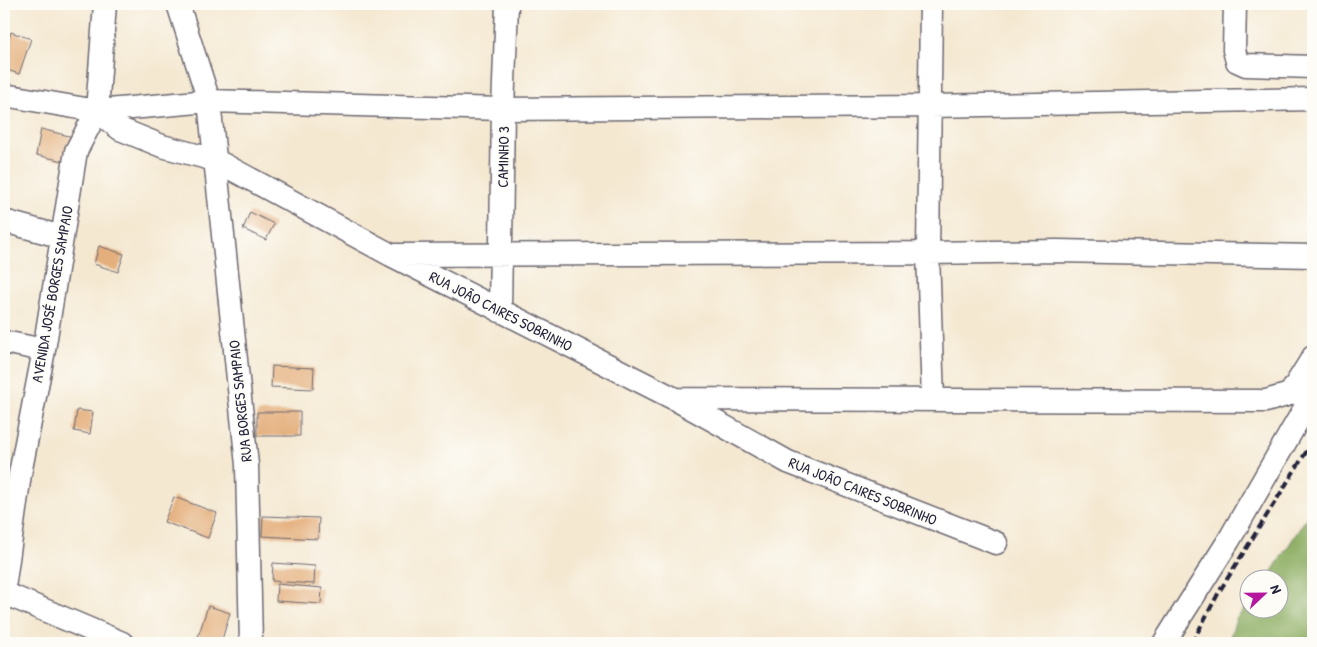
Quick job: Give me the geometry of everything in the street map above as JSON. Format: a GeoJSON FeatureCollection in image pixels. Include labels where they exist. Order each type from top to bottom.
{"type":"FeatureCollection","features":[{"type":"Feature","properties":{"kind":"street","name":"AVENIDA JOSÉ BORGES SAMPAIO"},"geometry":{"type":"LineString","coordinates":[[4,588],[12,472],[44,350],[76,151],[97,111],[105,4]]}},
{"type":"Feature","properties":{"kind":"street","name":"RUA BORGES SAMPAIO"},"geometry":{"type":"LineString","coordinates":[[178,4],[209,101],[247,465],[252,643]]}},
{"type":"Feature","properties":{"kind":"street","name":"CAMINHO 3"},"geometry":{"type":"LineString","coordinates":[[500,311],[507,4]]}},
{"type":"Feature","properties":{"kind":"street"},"geometry":{"type":"LineString","coordinates":[[931,4],[928,253],[933,400]]}},
{"type":"Feature","properties":{"kind":"street"},"geometry":{"type":"LineString","coordinates":[[1235,4],[1234,50],[1237,61],[1246,65],[1313,67]]}},
{"type":"Feature","properties":{"kind":"street","name":"RUA JOÃO CAIRES SOBRINHO"},"geometry":{"type":"LineString","coordinates":[[4,95],[97,111],[120,129],[162,146],[215,160],[500,311],[675,399],[788,462],[996,543]]}},
{"type":"Feature","properties":{"kind":"street"},"geometry":{"type":"LineString","coordinates":[[97,111],[209,101],[504,109],[930,106],[1313,99]]}},
{"type":"Feature","properties":{"kind":"street"},"geometry":{"type":"LineString","coordinates":[[4,221],[62,237]]}},
{"type":"Feature","properties":{"kind":"street"},"geometry":{"type":"LineString","coordinates":[[391,254],[1057,251],[1313,256]]}},
{"type":"Feature","properties":{"kind":"street"},"geometry":{"type":"LineString","coordinates":[[4,342],[44,350]]}},
{"type":"Feature","properties":{"kind":"street"},"geometry":{"type":"LineString","coordinates":[[675,399],[1266,401],[1290,394],[1313,357]]}},
{"type":"Feature","properties":{"kind":"street"},"geometry":{"type":"LineString","coordinates":[[1164,643],[1229,540],[1313,394]]}},
{"type":"Feature","properties":{"kind":"street"},"geometry":{"type":"LineString","coordinates":[[4,593],[122,643]]}},
{"type":"Feature","properties":{"kind":"green space"},"geometry":{"type":"Polygon","coordinates":[[[1313,499],[1313,643],[1228,643],[1236,619],[1240,614],[1240,620],[1290,620],[1290,570],[1273,570],[1307,517],[1313,499]]]}},
{"type":"Feature","properties":{"kind":"building"},"geometry":{"type":"Polygon","coordinates":[[[11,32],[31,39],[19,74],[4,69],[4,53],[11,32]]]}},
{"type":"Feature","properties":{"kind":"building"},"geometry":{"type":"Polygon","coordinates":[[[41,129],[73,137],[68,162],[36,155],[41,129]]]}},
{"type":"Feature","properties":{"kind":"building"},"geometry":{"type":"Polygon","coordinates":[[[250,212],[274,224],[266,240],[243,229],[250,212]]]}},
{"type":"Feature","properties":{"kind":"building"},"geometry":{"type":"Polygon","coordinates":[[[99,246],[124,254],[118,272],[94,264],[99,246]]]}},
{"type":"Feature","properties":{"kind":"building"},"geometry":{"type":"Polygon","coordinates":[[[272,366],[314,368],[313,389],[271,387],[272,366]]]}},
{"type":"Feature","properties":{"kind":"building"},"geometry":{"type":"Polygon","coordinates":[[[77,410],[93,412],[90,434],[74,431],[77,410]]]}},
{"type":"Feature","properties":{"kind":"building"},"geometry":{"type":"Polygon","coordinates":[[[257,412],[300,412],[300,436],[257,436],[257,412]]]}},
{"type":"Feature","properties":{"kind":"building"},"geometry":{"type":"Polygon","coordinates":[[[174,497],[217,513],[208,538],[164,522],[174,497]]]}},
{"type":"Feature","properties":{"kind":"building"},"geometry":{"type":"Polygon","coordinates":[[[263,516],[319,518],[318,539],[262,536],[263,516]]]}},
{"type":"Feature","properties":{"kind":"building"},"geometry":{"type":"Polygon","coordinates":[[[273,563],[315,566],[314,584],[272,581],[273,563]]]}},
{"type":"Feature","properties":{"kind":"building"},"geometry":{"type":"Polygon","coordinates":[[[277,584],[322,588],[321,604],[276,601],[277,584]]]}},
{"type":"Feature","properties":{"kind":"building"},"geometry":{"type":"Polygon","coordinates":[[[208,606],[230,613],[221,643],[196,643],[208,606]]]}},
{"type":"Feature","properties":{"kind":"railway"},"geometry":{"type":"LineString","coordinates":[[1192,643],[1219,592],[1313,441]]}}]}
